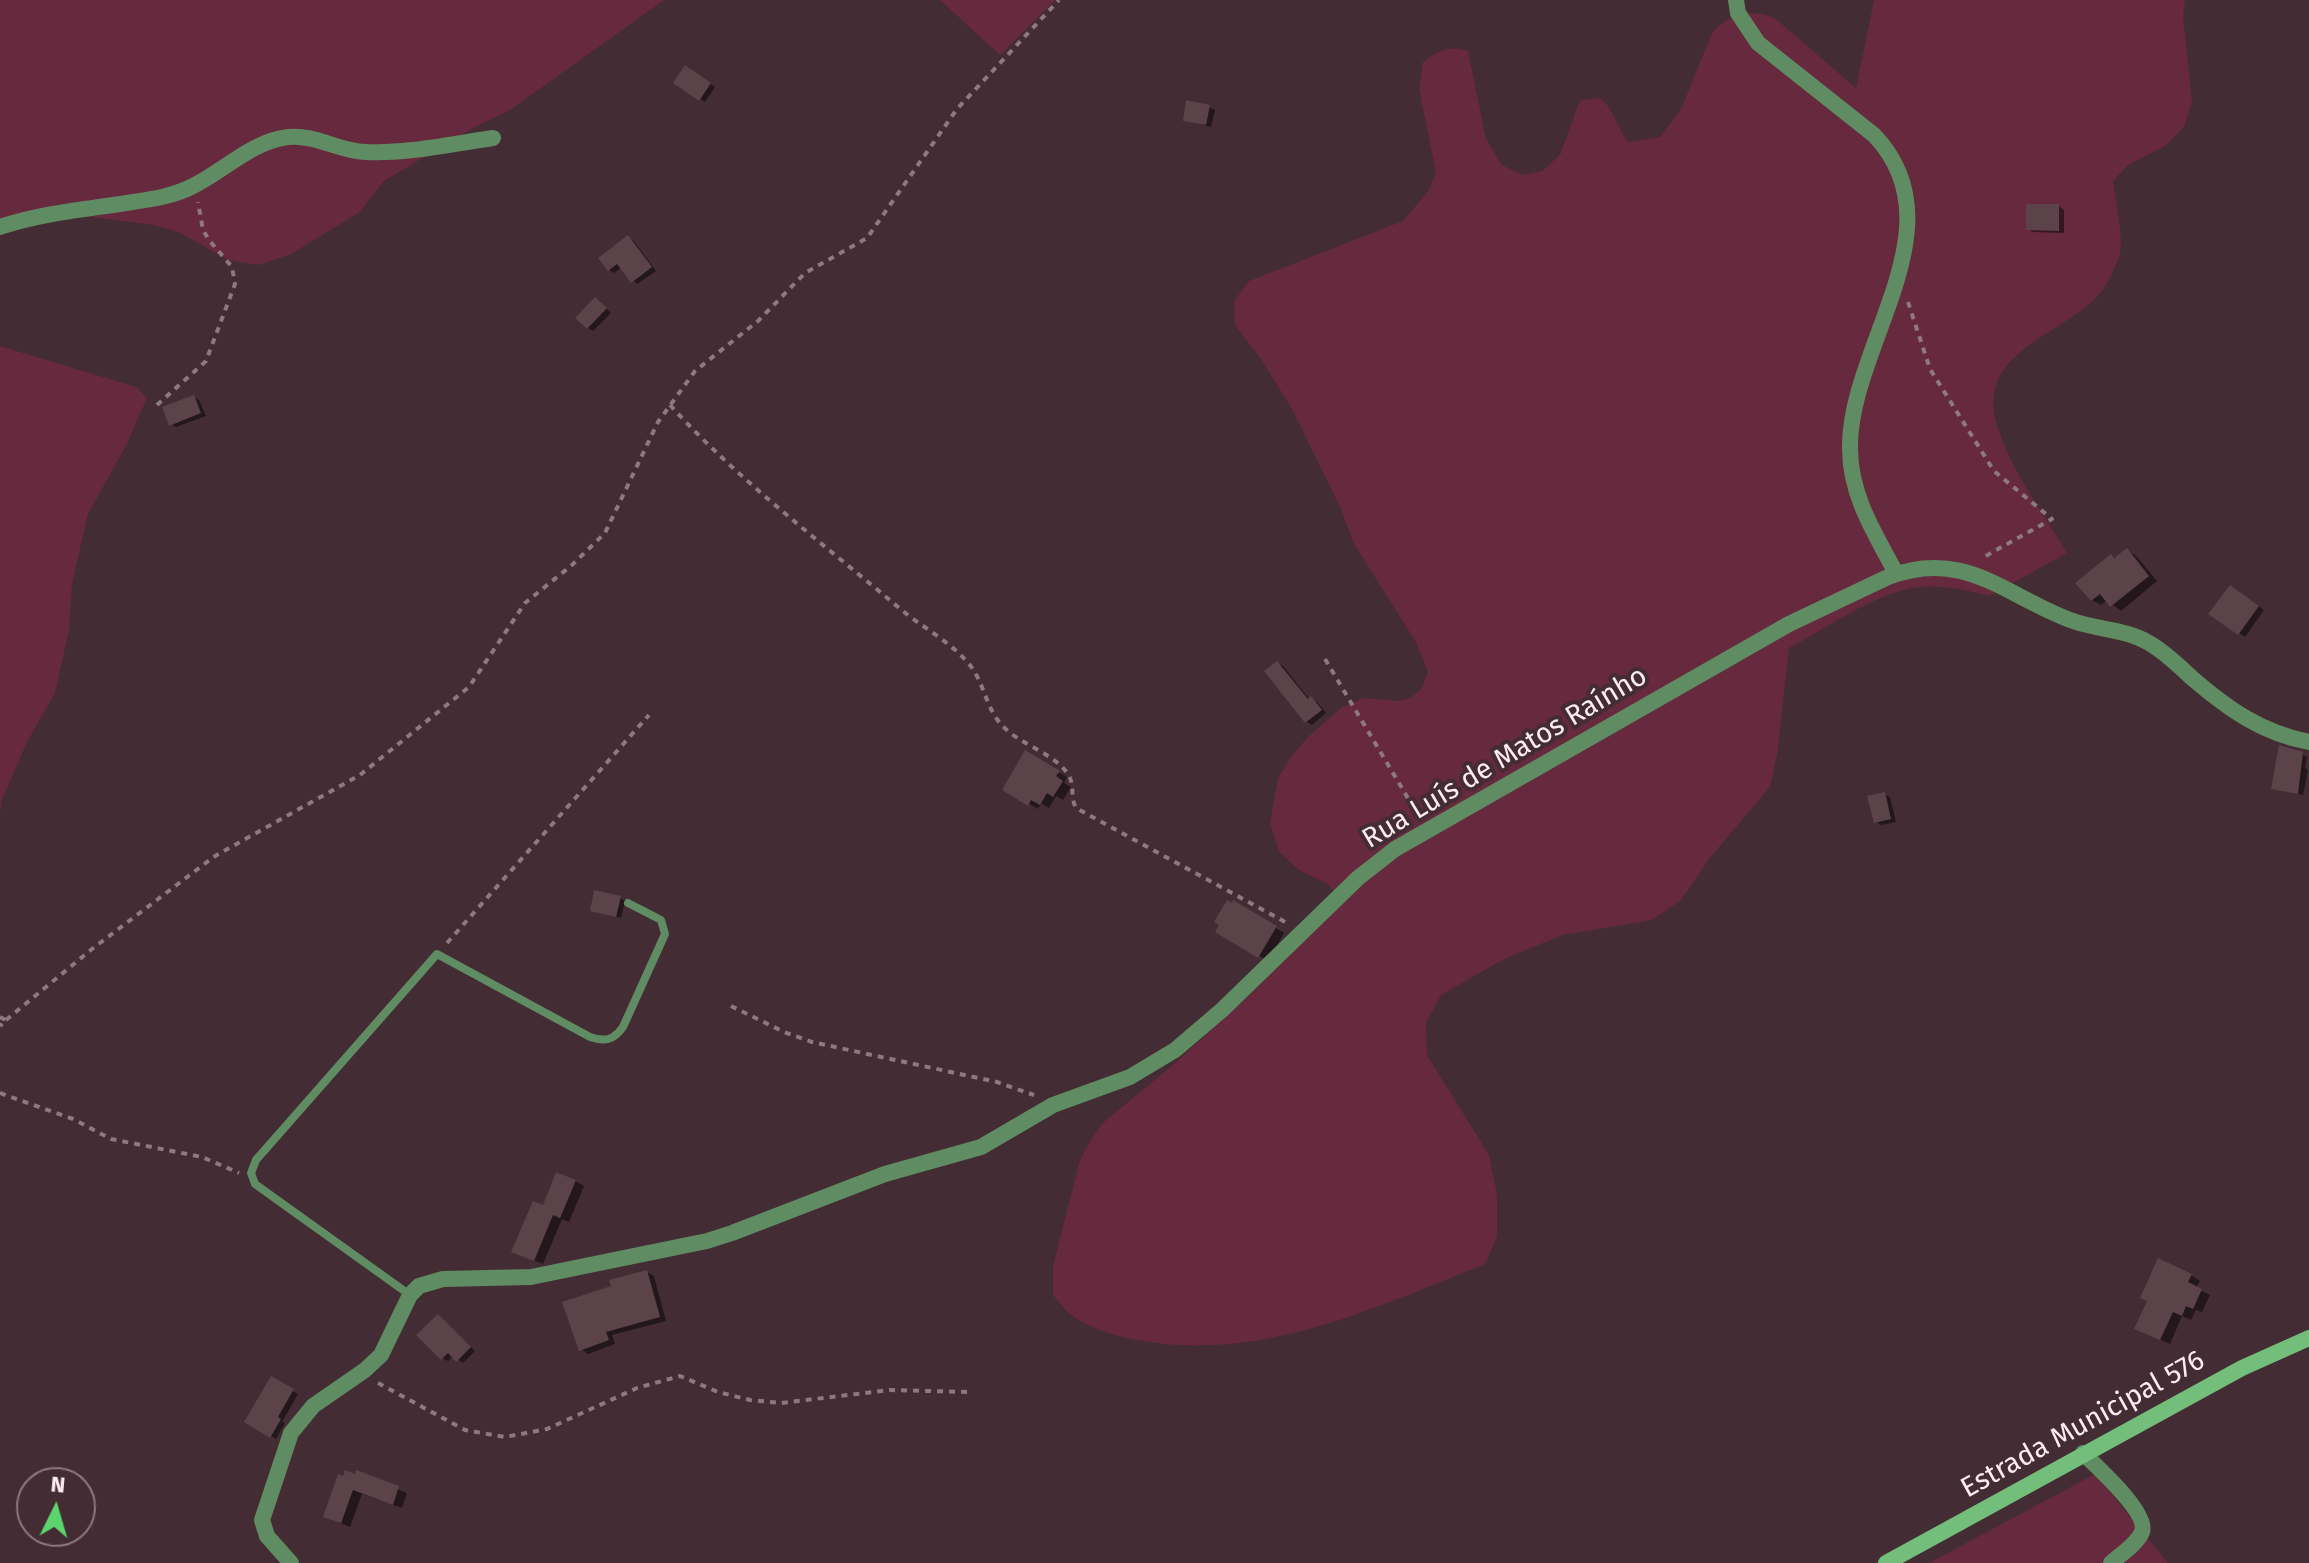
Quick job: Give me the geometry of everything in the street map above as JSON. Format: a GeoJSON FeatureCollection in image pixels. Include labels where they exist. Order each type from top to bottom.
{"type":"FeatureCollection","features":[{"type":"Feature","properties":{"kind":"main road","name":"Estrada Municipal 576"},"geometry":{"type":"LineString","coordinates":[[1886,1563],[2083,1453],[2309,1337]]}},
{"type":"Feature","properties":{"kind":"street"},"geometry":{"type":"LineString","coordinates":[[1736,0],[1738,13],[1758,43],[1874,135],[1897,166],[1904,185],[1907,211],[1905,252],[1860,385],[1849,447],[1850,467],[1863,511],[1896,573]]}},
{"type":"Feature","properties":{"kind":"street"},"geometry":{"type":"LineString","coordinates":[[0,227],[30,218],[178,192],[268,142],[289,136],[316,139],[337,148],[365,152],[415,151],[493,138]]}},
{"type":"Feature","properties":{"kind":"street","name":"Rua Luís de Matos Raínho"},"geometry":{"type":"LineString","coordinates":[[410,1295],[431,1280],[531,1277],[732,1233],[875,1177],[973,1150],[1053,1105],[1130,1077],[1175,1050],[1214,1018],[1370,867],[1427,830],[1771,634],[1896,573],[1930,569],[1959,571],[2001,584],[2064,618],[2143,640],[2240,716],[2274,733],[2309,742]]}},
{"type":"Feature","properties":{"kind":"street"},"geometry":{"type":"LineString","coordinates":[[291,1563],[267,1536],[262,1520],[294,1428],[308,1410],[377,1359],[388,1346],[410,1295]]}},
{"type":"Feature","properties":{"kind":"street"},"geometry":{"type":"LineString","coordinates":[[2083,1453],[2134,1506],[2142,1521],[2140,1536],[2111,1563]]}},
{"type":"Feature","properties":{"kind":"lane"},"geometry":{"type":"LineString","coordinates":[[410,1295],[262,1190],[251,1173],[256,1160],[437,954],[590,1037],[605,1040],[616,1036],[623,1027],[665,934],[661,920],[628,903]]}},
{"type":"Feature","properties":{"kind":"path"},"geometry":{"type":"LineString","coordinates":[[0,1026],[3,1018],[215,856],[360,775],[469,687],[525,603],[605,533],[658,422],[695,371],[758,321],[805,273],[867,238],[957,109],[1059,0]]}},
{"type":"Feature","properties":{"kind":"path"},"geometry":{"type":"LineString","coordinates":[[157,405],[206,361],[235,284],[235,273],[230,264],[203,230],[198,183]]}},
{"type":"Feature","properties":{"kind":"path"},"geometry":{"type":"LineString","coordinates":[[1900,268],[1930,369],[1994,471],[2052,519],[1959,571]]}},
{"type":"Feature","properties":{"kind":"path"},"geometry":{"type":"LineString","coordinates":[[670,405],[720,456],[969,664],[1000,724],[1069,775],[1076,808],[1303,932]]}},
{"type":"Feature","properties":{"kind":"path"},"geometry":{"type":"LineString","coordinates":[[1325,659],[1427,830]]}},
{"type":"Feature","properties":{"kind":"path"},"geometry":{"type":"LineString","coordinates":[[437,954],[649,715]]}},
{"type":"Feature","properties":{"kind":"path"},"geometry":{"type":"LineString","coordinates":[[731,1006],[812,1042],[1003,1084],[1053,1105]]}},
{"type":"Feature","properties":{"kind":"path"},"geometry":{"type":"LineString","coordinates":[[0,1093],[73,1119],[111,1139],[202,1157],[252,1178]]}},
{"type":"Feature","properties":{"kind":"path"},"geometry":{"type":"LineString","coordinates":[[361,1373],[465,1430],[505,1437],[547,1429],[637,1388],[680,1376],[718,1392],[781,1403],[890,1390],[970,1392]]}},
{"type":"Feature","properties":{"kind":"shaded area"},"geometry":{"type":"Polygon","coordinates":[[[0,0],[664,0],[510,110],[473,128],[384,181],[360,212],[291,254],[259,265],[228,260],[179,232],[154,225],[85,216],[35,221],[0,236],[0,0]]]}},
{"type":"Feature","properties":{"kind":"shaded area"},"geometry":{"type":"Polygon","coordinates":[[[940,0],[1055,0],[1000,55],[940,0]]]}},
{"type":"Feature","properties":{"kind":"shaded area"},"geometry":{"type":"Polygon","coordinates":[[[1874,0],[2185,0],[2183,16],[2192,102],[2184,127],[2165,146],[2128,165],[2113,181],[2121,248],[2107,283],[2081,311],[2024,349],[2009,364],[1998,381],[1993,401],[1997,425],[2010,459],[2067,553],[1989,596],[1938,587],[1918,587],[1893,593],[1789,648],[1777,755],[1770,787],[1709,859],[1681,900],[1652,920],[1563,935],[1506,958],[1441,995],[1426,1023],[1427,1055],[1489,1155],[1497,1195],[1497,1237],[1485,1264],[1361,1313],[1275,1337],[1231,1344],[1187,1345],[1143,1341],[1107,1333],[1082,1322],[1053,1295],[1053,1266],[1080,1160],[1092,1138],[1104,1122],[1252,993],[1343,901],[1328,884],[1299,870],[1279,852],[1270,823],[1278,778],[1309,736],[1341,708],[1363,698],[1400,701],[1412,697],[1422,688],[1428,672],[1416,642],[1354,544],[1340,507],[1292,409],[1261,359],[1235,325],[1234,301],[1249,281],[1403,221],[1429,190],[1436,173],[1419,89],[1423,62],[1439,52],[1455,48],[1468,51],[1486,139],[1502,165],[1523,175],[1542,171],[1560,155],[1580,100],[1600,98],[1629,142],[1660,137],[1681,109],[1712,33],[1718,26],[1742,14],[1760,14],[1777,20],[1856,88],[1874,0]]]}},
{"type":"Feature","properties":{"kind":"shaded area"},"geometry":{"type":"Polygon","coordinates":[[[0,346],[136,387],[147,398],[127,444],[88,514],[72,584],[69,630],[55,693],[27,742],[2,800],[0,814],[0,346]]]}},
{"type":"Feature","properties":{"kind":"shaded area"},"geometry":{"type":"Polygon","coordinates":[[[2095,1474],[2168,1563],[1929,1563],[2095,1474]]]}},
{"type":"Feature","properties":{"kind":"building"},"geometry":{"type":"Polygon","coordinates":[[[685,65],[711,83],[699,101],[673,83],[685,65]]]}},
{"type":"Feature","properties":{"kind":"building"},"geometry":{"type":"Polygon","coordinates":[[[1186,100],[1210,105],[1206,125],[1183,121],[1186,100]]]}},
{"type":"Feature","properties":{"kind":"building"},"geometry":{"type":"Polygon","coordinates":[[[2026,204],[2059,204],[2059,231],[2026,230],[2026,204]]]}},
{"type":"Feature","properties":{"kind":"building"},"geometry":{"type":"Polygon","coordinates":[[[628,235],[652,267],[631,283],[617,264],[608,271],[598,258],[628,235]]]}},
{"type":"Feature","properties":{"kind":"building"},"geometry":{"type":"Polygon","coordinates":[[[595,297],[607,308],[587,329],[575,318],[595,297]]]}},
{"type":"Feature","properties":{"kind":"building"},"geometry":{"type":"Polygon","coordinates":[[[194,395],[201,413],[169,426],[162,407],[194,395]]]}},
{"type":"Feature","properties":{"kind":"building"},"geometry":{"type":"Polygon","coordinates":[[[2127,548],[2149,576],[2110,607],[2100,594],[2091,601],[2075,583],[2111,554],[2114,558],[2127,548]]]}},
{"type":"Feature","properties":{"kind":"building"},"geometry":{"type":"Polygon","coordinates":[[[2230,585],[2259,606],[2238,635],[2208,614],[2230,585]]]}},
{"type":"Feature","properties":{"kind":"building"},"geometry":{"type":"Polygon","coordinates":[[[1277,661],[1308,699],[1311,696],[1322,710],[1305,723],[1264,671],[1277,661]]]}},
{"type":"Feature","properties":{"kind":"building"},"geometry":{"type":"Polygon","coordinates":[[[2279,745],[2303,752],[2298,794],[2271,789],[2279,745]]]}},
{"type":"Feature","properties":{"kind":"building"},"geometry":{"type":"Polygon","coordinates":[[[1025,750],[1060,771],[1056,776],[1063,781],[1053,797],[1047,793],[1040,805],[1031,800],[1028,806],[1002,790],[1025,750]]]}},
{"type":"Feature","properties":{"kind":"building"},"geometry":{"type":"Polygon","coordinates":[[[1885,792],[1891,819],[1874,823],[1867,796],[1885,792]]]}},
{"type":"Feature","properties":{"kind":"building"},"geometry":{"type":"Polygon","coordinates":[[[594,890],[621,896],[616,917],[590,911],[594,890]]]}},
{"type":"Feature","properties":{"kind":"building"},"geometry":{"type":"Polygon","coordinates":[[[1227,900],[1232,903],[1233,900],[1277,926],[1258,958],[1215,932],[1219,925],[1214,922],[1227,900]]]}},
{"type":"Feature","properties":{"kind":"building"},"geometry":{"type":"Polygon","coordinates":[[[556,1172],[576,1180],[560,1218],[553,1215],[534,1261],[511,1252],[533,1201],[543,1205],[556,1172]]]}},
{"type":"Feature","properties":{"kind":"building"},"geometry":{"type":"Polygon","coordinates":[[[2158,1258],[2192,1274],[2188,1282],[2202,1289],[2193,1309],[2186,1306],[2182,1316],[2173,1312],[2160,1340],[2134,1329],[2147,1301],[2140,1298],[2158,1258]]]}},
{"type":"Feature","properties":{"kind":"building"},"geometry":{"type":"Polygon","coordinates":[[[647,1270],[660,1317],[606,1332],[609,1340],[579,1351],[562,1302],[611,1286],[609,1280],[647,1270]]]}},
{"type":"Feature","properties":{"kind":"building"},"geometry":{"type":"Polygon","coordinates":[[[438,1314],[471,1347],[456,1362],[448,1353],[441,1360],[416,1335],[438,1314]]]}},
{"type":"Feature","properties":{"kind":"building"},"geometry":{"type":"Polygon","coordinates":[[[271,1376],[294,1389],[270,1438],[244,1422],[271,1376]]]}},
{"type":"Feature","properties":{"kind":"building"},"geometry":{"type":"Polygon","coordinates":[[[345,1470],[355,1474],[356,1470],[399,1486],[393,1505],[353,1490],[341,1523],[323,1517],[338,1474],[343,1476],[345,1470]]]}}]}
